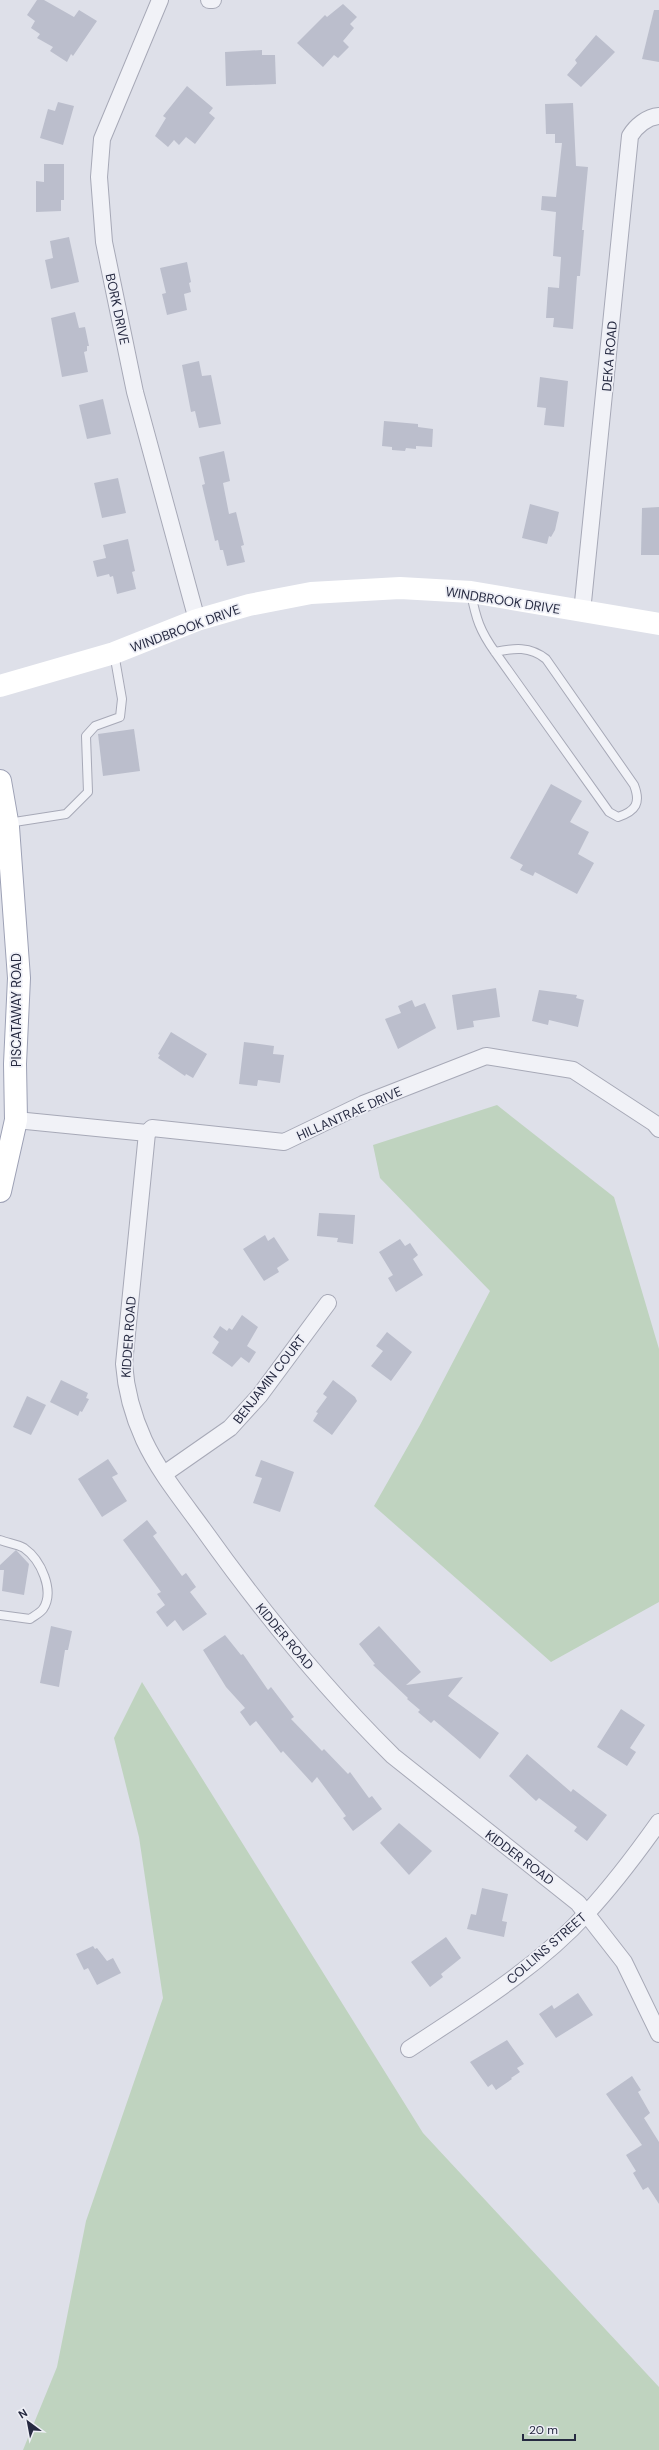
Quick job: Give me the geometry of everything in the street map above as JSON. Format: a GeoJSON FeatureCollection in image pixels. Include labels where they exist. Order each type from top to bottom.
{"type":"FeatureCollection","features":[{"type":"Feature","properties":{"kind":"street","name":"BORK DRIVE"},"geometry":{"type":"LineString","coordinates":[[160,0],[102,139],[99,177],[104,242],[135,392],[197,620]]}},
{"type":"Feature","properties":{"kind":"street","name":"DEKA ROAD"},"geometry":{"type":"LineString","coordinates":[[582,612],[630,136],[641,123],[650,118],[659,116]]}},
{"type":"Feature","properties":{"kind":"street","name":"WINDBROOK DRIVE"},"geometry":{"type":"LineString","coordinates":[[0,686],[114,653],[197,620],[249,605],[311,593],[400,588],[471,592],[659,624]]}},
{"type":"Feature","properties":{"kind":"street","name":"PISCATAWAY ROAD"},"geometry":{"type":"LineString","coordinates":[[0,781],[7,824],[19,978],[16,1050],[16,1120],[0,1190]]}},
{"type":"Feature","properties":{"kind":"street","name":"HILLANTRAE DRIVE"},"geometry":{"type":"LineString","coordinates":[[16,1120],[147,1133],[152,1128],[284,1142],[362,1104],[486,1056],[573,1070],[654,1123],[659,1129]]}},
{"type":"Feature","properties":{"kind":"street","name":"KIDDER ROAD"},"geometry":{"type":"LineString","coordinates":[[147,1133],[124,1364],[125,1383],[136,1422],[154,1458],[164,1474],[274,1624],[369,1732],[404,1764],[510,1850],[570,1895],[587,1913],[624,1962],[659,2034]]}},
{"type":"Feature","properties":{"kind":"street","name":"BENJAMIN COURT"},"geometry":{"type":"LineString","coordinates":[[164,1474],[230,1428],[260,1395],[328,1303]]}},
{"type":"Feature","properties":{"kind":"street","name":"COLLINS STREET"},"geometry":{"type":"LineString","coordinates":[[409,2049],[511,1980],[556,1942],[587,1913],[659,1822]]}},
{"type":"Feature","properties":{"kind":"lane"},"geometry":{"type":"LineString","coordinates":[[471,592],[476,620],[481,633],[609,812],[618,817],[628,814],[637,805],[639,797],[634,786],[546,659],[531,650],[513,649],[495,652]]}},
{"type":"Feature","properties":{"kind":"lane"},"geometry":{"type":"LineString","coordinates":[[7,824],[66,814],[88,792],[86,736],[95,726],[120,717],[122,699],[114,653]]}},
{"type":"Feature","properties":{"kind":"lane"},"geometry":{"type":"LineString","coordinates":[[0,1540],[24,1548],[34,1559],[43,1573],[49,1592],[42,1610],[30,1619],[0,1615]]}},
{"type":"Feature","properties":{"kind":"green space"},"geometry":{"type":"Polygon","coordinates":[[[497,1105],[614,1197],[659,1349],[659,1602],[551,1662],[374,1506],[420,1425],[490,1291],[380,1178],[373,1145],[497,1105]]]}},
{"type":"Feature","properties":{"kind":"green space"},"geometry":{"type":"Polygon","coordinates":[[[142,1682],[423,2133],[659,2387],[659,2450],[23,2450],[57,2367],[86,2221],[163,1998],[139,1837],[114,1738],[142,1682]]]}},
{"type":"Feature","properties":{"kind":"building"},"geometry":{"type":"Polygon","coordinates":[[[37,0],[44,0],[74,17],[79,10],[97,21],[73,56],[71,54],[67,62],[50,51],[53,47],[37,38],[40,34],[31,28],[35,21],[27,15],[37,0]]]}},
{"type":"Feature","properties":{"kind":"building"},"geometry":{"type":"Polygon","coordinates":[[[343,4],[357,17],[350,24],[354,28],[343,41],[349,47],[338,58],[334,55],[323,67],[297,43],[325,15],[327,17],[343,4]]]}},
{"type":"Feature","properties":{"kind":"building"},"geometry":{"type":"Polygon","coordinates":[[[654,10],[659,10],[659,62],[642,59],[654,10]]]}},
{"type":"Feature","properties":{"kind":"building"},"geometry":{"type":"Polygon","coordinates":[[[596,35],[615,52],[581,87],[567,75],[577,63],[575,60],[596,35]]]}},
{"type":"Feature","properties":{"kind":"building"},"geometry":{"type":"Polygon","coordinates":[[[262,50],[262,55],[275,55],[276,84],[226,86],[225,52],[262,50]]]}},
{"type":"Feature","properties":{"kind":"building"},"geometry":{"type":"Polygon","coordinates":[[[187,86],[213,108],[209,113],[215,118],[195,144],[186,137],[179,145],[174,140],[168,147],[155,136],[166,118],[163,116],[187,86]]]}},
{"type":"Feature","properties":{"kind":"building"},"geometry":{"type":"Polygon","coordinates":[[[58,102],[74,106],[63,145],[40,138],[48,109],[55,111],[58,102]]]}},
{"type":"Feature","properties":{"kind":"building"},"geometry":{"type":"Polygon","coordinates":[[[573,103],[576,166],[588,167],[582,230],[584,230],[580,276],[577,276],[573,329],[553,327],[554,318],[546,318],[548,287],[559,288],[561,257],[553,256],[556,212],[541,210],[542,196],[556,197],[562,143],[555,143],[555,134],[546,134],[545,104],[573,103]]]}},
{"type":"Feature","properties":{"kind":"building"},"geometry":{"type":"Polygon","coordinates":[[[44,164],[64,164],[64,200],[61,200],[61,211],[36,212],[36,181],[44,182],[44,164]]]}},
{"type":"Feature","properties":{"kind":"building"},"geometry":{"type":"Polygon","coordinates":[[[69,237],[79,282],[51,289],[45,260],[53,258],[50,241],[69,237]]]}},
{"type":"Feature","properties":{"kind":"building"},"geometry":{"type":"Polygon","coordinates":[[[187,262],[191,282],[189,283],[191,292],[184,294],[187,310],[167,315],[162,294],[166,293],[160,268],[187,262]]]}},
{"type":"Feature","properties":{"kind":"building"},"geometry":{"type":"Polygon","coordinates":[[[75,312],[79,328],[85,327],[89,346],[87,346],[87,351],[84,352],[88,372],[62,377],[51,318],[75,312]]]}},
{"type":"Feature","properties":{"kind":"building"},"geometry":{"type":"Polygon","coordinates":[[[199,361],[202,376],[211,375],[221,424],[199,428],[195,411],[191,412],[182,365],[199,361]]]}},
{"type":"Feature","properties":{"kind":"building"},"geometry":{"type":"Polygon","coordinates":[[[540,377],[568,381],[564,427],[544,425],[546,408],[537,407],[540,377]]]}},
{"type":"Feature","properties":{"kind":"building"},"geometry":{"type":"Polygon","coordinates":[[[103,399],[111,434],[87,439],[79,405],[103,399]]]}},
{"type":"Feature","properties":{"kind":"building"},"geometry":{"type":"Polygon","coordinates":[[[384,421],[418,424],[418,427],[433,429],[432,447],[416,446],[416,449],[406,448],[405,451],[392,450],[392,447],[382,446],[384,421]]]}},
{"type":"Feature","properties":{"kind":"building"},"geometry":{"type":"Polygon","coordinates":[[[224,451],[230,481],[223,483],[229,514],[236,512],[244,545],[241,546],[245,562],[227,566],[223,550],[220,550],[218,540],[215,541],[202,485],[205,484],[199,457],[224,451]]]}},
{"type":"Feature","properties":{"kind":"building"},"geometry":{"type":"Polygon","coordinates":[[[118,478],[126,513],[102,518],[94,483],[118,478]]]}},
{"type":"Feature","properties":{"kind":"building"},"geometry":{"type":"Polygon","coordinates":[[[530,504],[559,512],[555,530],[551,537],[549,536],[547,544],[522,538],[530,504]]]}},
{"type":"Feature","properties":{"kind":"building"},"geometry":{"type":"Polygon","coordinates":[[[659,507],[659,555],[641,555],[642,508],[659,507]]]}},
{"type":"Feature","properties":{"kind":"building"},"geometry":{"type":"Polygon","coordinates":[[[128,539],[135,571],[132,572],[136,589],[117,594],[113,576],[110,577],[109,574],[97,577],[93,561],[106,558],[103,545],[128,539]]]}},
{"type":"Feature","properties":{"kind":"building"},"geometry":{"type":"Polygon","coordinates":[[[134,729],[140,771],[103,776],[98,734],[134,729]]]}},
{"type":"Feature","properties":{"kind":"building"},"geometry":{"type":"Polygon","coordinates":[[[551,784],[582,801],[570,822],[589,832],[578,854],[594,863],[577,894],[535,872],[533,876],[520,870],[523,865],[510,858],[551,784]]]}},
{"type":"Feature","properties":{"kind":"building"},"geometry":{"type":"Polygon","coordinates":[[[496,988],[500,1017],[473,1021],[474,1027],[457,1030],[452,995],[496,988]]]}},
{"type":"Feature","properties":{"kind":"building"},"geometry":{"type":"Polygon","coordinates":[[[539,990],[577,995],[576,998],[584,1000],[578,1027],[549,1020],[548,1025],[532,1021],[539,990]]]}},
{"type":"Feature","properties":{"kind":"building"},"geometry":{"type":"Polygon","coordinates":[[[412,1000],[415,1007],[425,1003],[436,1028],[398,1049],[385,1019],[401,1013],[398,1006],[412,1000]]]}},
{"type":"Feature","properties":{"kind":"building"},"geometry":{"type":"Polygon","coordinates":[[[171,1032],[207,1054],[193,1078],[186,1074],[185,1076],[158,1058],[160,1055],[158,1054],[171,1032]]]}},
{"type":"Feature","properties":{"kind":"building"},"geometry":{"type":"Polygon","coordinates":[[[244,1042],[274,1046],[273,1054],[284,1055],[280,1083],[258,1080],[257,1086],[239,1084],[244,1042]]]}},
{"type":"Feature","properties":{"kind":"building"},"geometry":{"type":"Polygon","coordinates":[[[319,1213],[355,1215],[353,1244],[337,1242],[338,1238],[317,1236],[319,1213]]]}},
{"type":"Feature","properties":{"kind":"building"},"geometry":{"type":"Polygon","coordinates":[[[265,1235],[268,1241],[274,1237],[289,1260],[277,1268],[279,1272],[264,1281],[243,1249],[265,1235]]]}},
{"type":"Feature","properties":{"kind":"building"},"geometry":{"type":"Polygon","coordinates":[[[400,1239],[405,1246],[410,1243],[418,1255],[413,1259],[423,1275],[396,1292],[388,1278],[393,1275],[379,1252],[400,1239]]]}},
{"type":"Feature","properties":{"kind":"building"},"geometry":{"type":"Polygon","coordinates":[[[242,1315],[258,1327],[247,1346],[256,1352],[249,1363],[241,1357],[232,1367],[212,1353],[219,1342],[213,1337],[220,1326],[227,1331],[229,1328],[232,1330],[242,1315]]]}},
{"type":"Feature","properties":{"kind":"building"},"geometry":{"type":"Polygon","coordinates":[[[387,1332],[412,1352],[391,1381],[371,1366],[383,1351],[376,1346],[387,1332]]]}},
{"type":"Feature","properties":{"kind":"building"},"geometry":{"type":"Polygon","coordinates":[[[61,1380],[88,1393],[86,1398],[89,1399],[78,1416],[50,1402],[61,1380]]]}},
{"type":"Feature","properties":{"kind":"building"},"geometry":{"type":"Polygon","coordinates":[[[333,1380],[355,1397],[357,1401],[332,1435],[313,1421],[318,1413],[316,1412],[327,1397],[323,1394],[333,1380]]]}},
{"type":"Feature","properties":{"kind":"building"},"geometry":{"type":"Polygon","coordinates":[[[27,1396],[46,1405],[31,1435],[13,1427],[27,1396]]]}},
{"type":"Feature","properties":{"kind":"building"},"geometry":{"type":"Polygon","coordinates":[[[108,1459],[118,1474],[112,1477],[127,1501],[102,1517],[78,1479],[108,1459]]]}},
{"type":"Feature","properties":{"kind":"building"},"geometry":{"type":"Polygon","coordinates":[[[261,1460],[294,1472],[280,1512],[253,1503],[262,1478],[255,1476],[261,1460]]]}},
{"type":"Feature","properties":{"kind":"building"},"geometry":{"type":"Polygon","coordinates":[[[147,1520],[157,1533],[153,1536],[182,1576],[186,1573],[196,1587],[190,1592],[207,1614],[183,1631],[175,1620],[167,1627],[156,1612],[165,1605],[157,1594],[161,1592],[123,1540],[147,1520]]]}},
{"type":"Feature","properties":{"kind":"building"},"geometry":{"type":"Polygon","coordinates":[[[16,1550],[29,1564],[24,1595],[2,1591],[4,1570],[0,1570],[0,1565],[16,1550]]]}},
{"type":"Feature","properties":{"kind":"building"},"geometry":{"type":"Polygon","coordinates":[[[51,1626],[72,1631],[68,1650],[65,1650],[59,1687],[40,1683],[51,1626]]]}},
{"type":"Feature","properties":{"kind":"building"},"geometry":{"type":"Polygon","coordinates":[[[379,1626],[421,1672],[406,1685],[463,1677],[448,1696],[499,1733],[480,1759],[434,1720],[431,1723],[418,1712],[420,1710],[373,1665],[375,1664],[359,1644],[379,1626]]]}},
{"type":"Feature","properties":{"kind":"building"},"geometry":{"type":"Polygon","coordinates":[[[225,1635],[241,1655],[243,1654],[268,1690],[271,1687],[294,1717],[291,1719],[322,1751],[324,1749],[348,1774],[350,1772],[369,1798],[372,1796],[382,1809],[353,1831],[343,1818],[346,1816],[317,1777],[312,1783],[283,1751],[281,1753],[256,1721],[250,1726],[240,1712],[245,1708],[226,1687],[203,1650],[225,1635]]]}},
{"type":"Feature","properties":{"kind":"building"},"geometry":{"type":"Polygon","coordinates":[[[621,1709],[645,1725],[630,1748],[636,1752],[627,1766],[597,1747],[621,1709]]]}},
{"type":"Feature","properties":{"kind":"building"},"geometry":{"type":"Polygon","coordinates":[[[527,1754],[571,1792],[573,1789],[607,1815],[587,1841],[574,1831],[577,1827],[539,1798],[536,1801],[509,1776],[527,1754]]]}},
{"type":"Feature","properties":{"kind":"building"},"geometry":{"type":"Polygon","coordinates":[[[399,1823],[432,1851],[409,1875],[380,1843],[399,1823]]]}},
{"type":"Feature","properties":{"kind":"building"},"geometry":{"type":"Polygon","coordinates":[[[482,1888],[508,1894],[502,1921],[507,1922],[504,1937],[467,1929],[471,1914],[476,1915],[482,1888]]]}},
{"type":"Feature","properties":{"kind":"building"},"geometry":{"type":"Polygon","coordinates":[[[446,1937],[461,1958],[441,1974],[443,1977],[430,1987],[411,1962],[446,1937]]]}},
{"type":"Feature","properties":{"kind":"building"},"geometry":{"type":"Polygon","coordinates":[[[93,1946],[95,1949],[97,1948],[107,1961],[113,1958],[121,1973],[97,1985],[88,1968],[84,1970],[76,1954],[93,1946]]]}},
{"type":"Feature","properties":{"kind":"building"},"geometry":{"type":"Polygon","coordinates":[[[578,1993],[593,2015],[556,2038],[539,2014],[552,2005],[554,2009],[578,1993]]]}},
{"type":"Feature","properties":{"kind":"building"},"geometry":{"type":"Polygon","coordinates":[[[507,2040],[524,2064],[517,2068],[520,2072],[496,2090],[492,2084],[488,2087],[470,2062],[507,2040]]]}},
{"type":"Feature","properties":{"kind":"building"},"geometry":{"type":"Polygon","coordinates":[[[632,2076],[641,2090],[638,2092],[650,2113],[644,2118],[659,2142],[659,2204],[648,2187],[643,2190],[633,2173],[636,2171],[626,2155],[642,2145],[606,2094],[632,2076]]]}}]}
